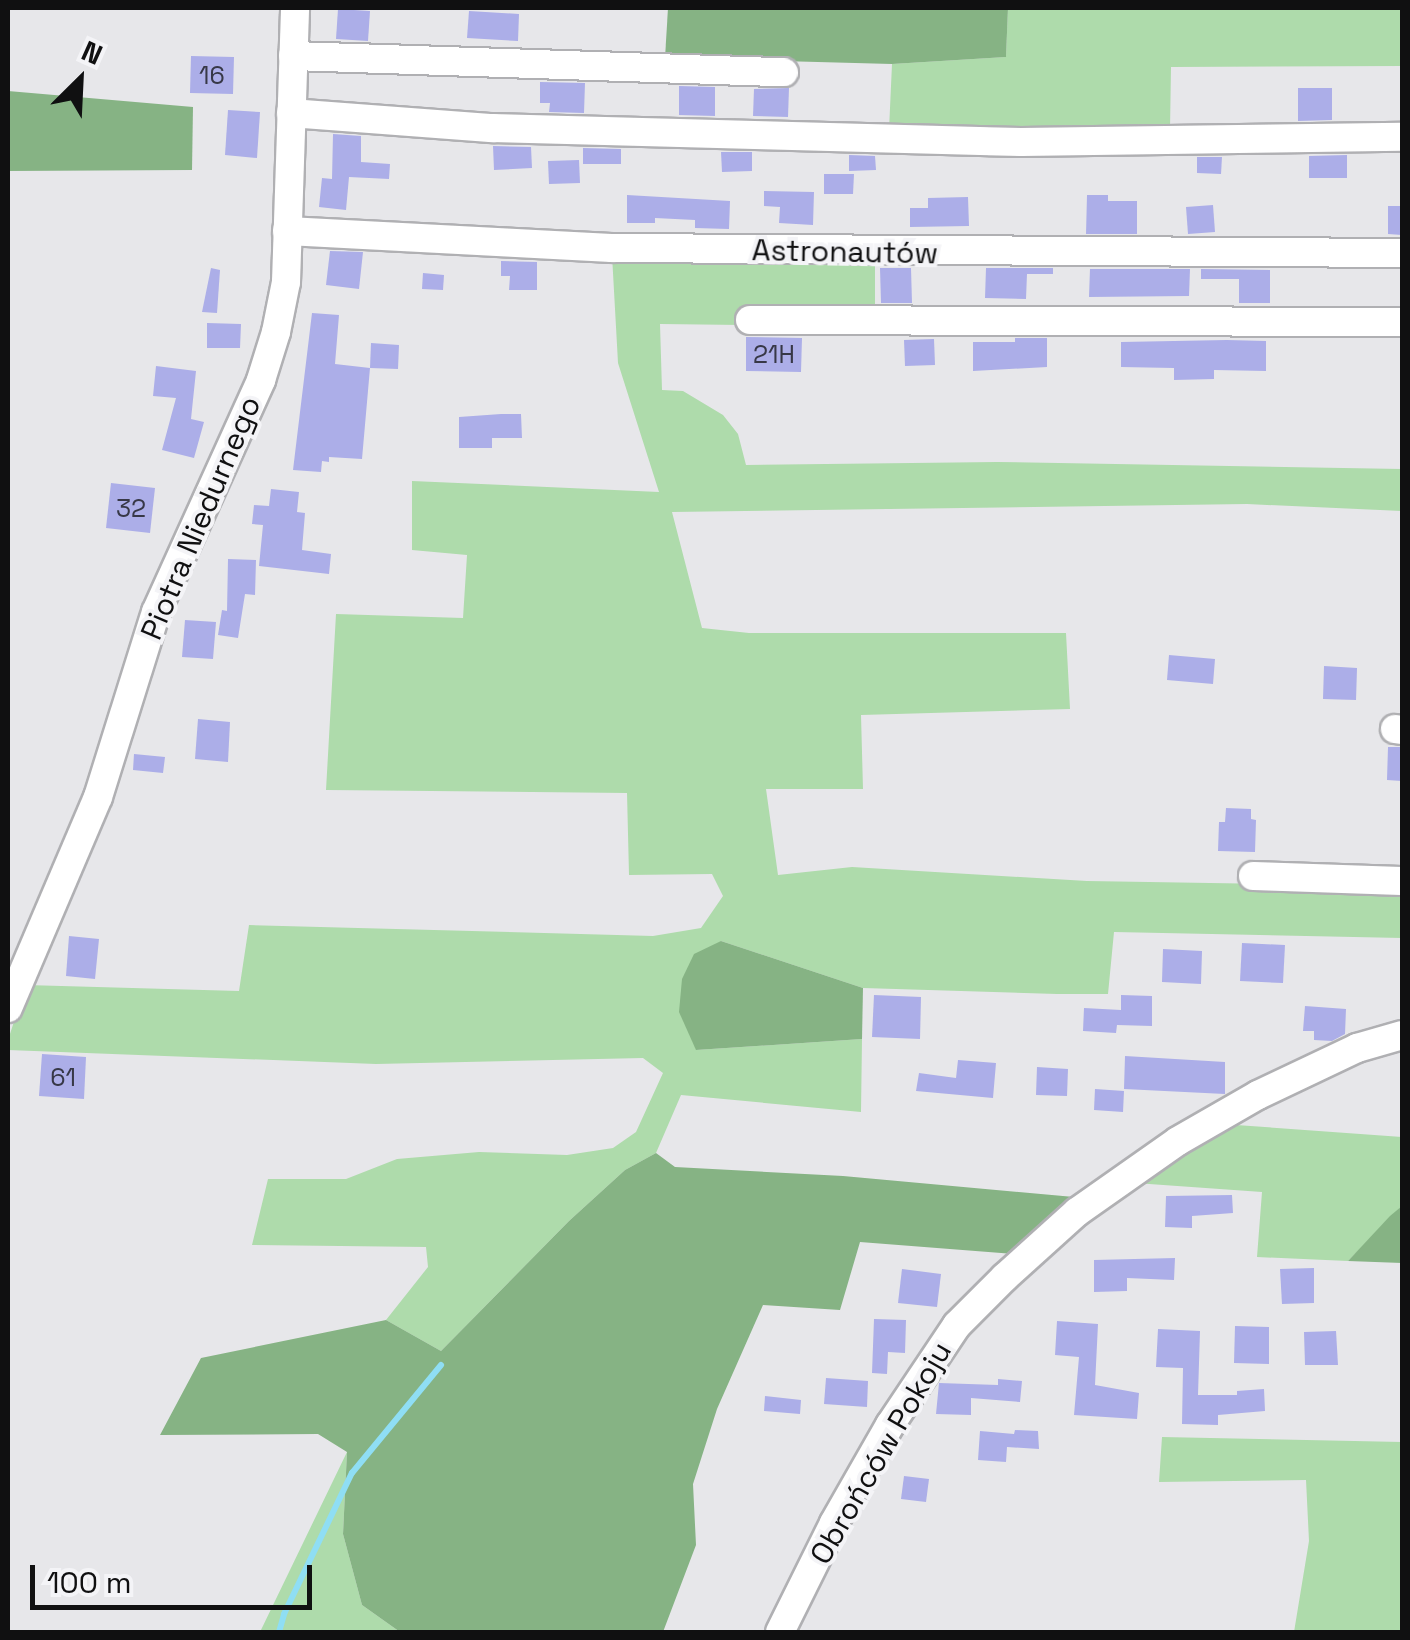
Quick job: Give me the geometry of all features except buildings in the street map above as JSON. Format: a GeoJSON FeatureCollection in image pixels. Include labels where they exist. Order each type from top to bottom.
{"type":"FeatureCollection","features":[{"type":"Feature","properties":{"kind":"street","name":"Piotra Niedurnego"},"geometry":{"type":"LineString","coordinates":[[8,1008],[98,797],[156,612],[262,380],[284,296],[294,8]]}},
{"type":"Feature","properties":{"kind":"street"},"geometry":{"type":"LineString","coordinates":[[293,56],[784,72]]}},
{"type":"Feature","properties":{"kind":"street"},"geometry":{"type":"LineString","coordinates":[[291,113],[492,128],[1021,142],[1402,137]]}},
{"type":"Feature","properties":{"kind":"street","name":"Astronautów"},"geometry":{"type":"LineString","coordinates":[[287,231],[612,248],[1402,253]]}},
{"type":"Feature","properties":{"kind":"street"},"geometry":{"type":"LineString","coordinates":[[750,320],[1402,322]]}},
{"type":"Feature","properties":{"kind":"street"},"geometry":{"type":"LineString","coordinates":[[1253,876],[1402,880]]}},
{"type":"Feature","properties":{"kind":"street","name":"Obrońców Pokoju"},"geometry":{"type":"LineString","coordinates":[[780,1632],[834,1523],[890,1425],[957,1325],[1005,1276],[1077,1212],[1178,1141],[1357,1048],[1402,1035]]}},
{"type":"Feature","properties":{"kind":"green space"},"geometry":{"type":"Polygon","coordinates":[[[668,8],[1008,8],[1006,57],[892,64],[665,58],[668,8]]]}},
{"type":"Feature","properties":{"kind":"green space"},"geometry":{"type":"Polygon","coordinates":[[[1008,8],[1402,8],[1402,66],[1171,67],[1170,130],[889,130],[892,64],[1006,57],[1008,8]]]}},
{"type":"Feature","properties":{"kind":"green space"},"geometry":{"type":"Polygon","coordinates":[[[8,91],[193,107],[192,170],[8,171],[8,91]]]}},
{"type":"Feature","properties":{"kind":"green space"},"geometry":{"type":"Polygon","coordinates":[[[612,255],[875,259],[875,314],[742,325],[660,324],[662,390],[683,391],[723,415],[738,434],[746,465],[997,462],[1402,469],[1402,511],[1247,504],[672,512],[702,628],[749,633],[1066,633],[1070,709],[861,715],[863,789],[766,789],[778,875],[852,867],[1087,881],[1402,886],[1402,938],[1114,932],[1108,994],[863,988],[721,941],[696,1050],[862,1039],[861,1112],[681,1095],[656,1153],[625,1170],[569,1221],[441,1351],[386,1320],[428,1267],[426,1247],[252,1245],[268,1179],[346,1179],[397,1159],[479,1152],[567,1155],[613,1148],[636,1132],[663,1073],[643,1058],[376,1064],[8,1050],[8,1040],[26,985],[239,991],[249,925],[653,936],[701,928],[723,896],[712,874],[629,875],[627,793],[326,790],[336,614],[463,618],[467,555],[412,550],[412,481],[659,492],[618,363],[612,255]]]}},
{"type":"Feature","properties":{"kind":"green space"},"geometry":{"type":"Polygon","coordinates":[[[721,941],[863,988],[862,1039],[696,1050],[679,1012],[682,979],[694,954],[721,941]]]}},
{"type":"Feature","properties":{"kind":"green space"},"geometry":{"type":"Polygon","coordinates":[[[1222,1124],[1402,1137],[1402,1206],[1348,1261],[1257,1257],[1262,1192],[1135,1183],[1222,1124]]]}},
{"type":"Feature","properties":{"kind":"green space"},"geometry":{"type":"Polygon","coordinates":[[[656,1153],[675,1167],[843,1176],[1085,1198],[1014,1254],[860,1242],[840,1310],[763,1305],[717,1409],[693,1484],[696,1545],[663,1632],[400,1632],[362,1605],[343,1534],[347,1452],[318,1434],[160,1435],[201,1358],[386,1320],[441,1351],[569,1221],[625,1170],[656,1153]]]}},
{"type":"Feature","properties":{"kind":"green space"},"geometry":{"type":"Polygon","coordinates":[[[1402,1206],[1402,1263],[1348,1261],[1390,1216],[1402,1206]]]}},
{"type":"Feature","properties":{"kind":"green space"},"geometry":{"type":"Polygon","coordinates":[[[1162,1437],[1402,1442],[1402,1632],[1294,1632],[1309,1541],[1306,1480],[1159,1482],[1162,1437]]]}},
{"type":"Feature","properties":{"kind":"green space"},"geometry":{"type":"Polygon","coordinates":[[[347,1452],[343,1534],[362,1605],[400,1632],[260,1632],[347,1452]]]}},
{"type":"Feature","properties":{"kind":"waterway"},"geometry":{"type":"LineString","coordinates":[[279,1632],[352,1473],[441,1365]]}}]}
